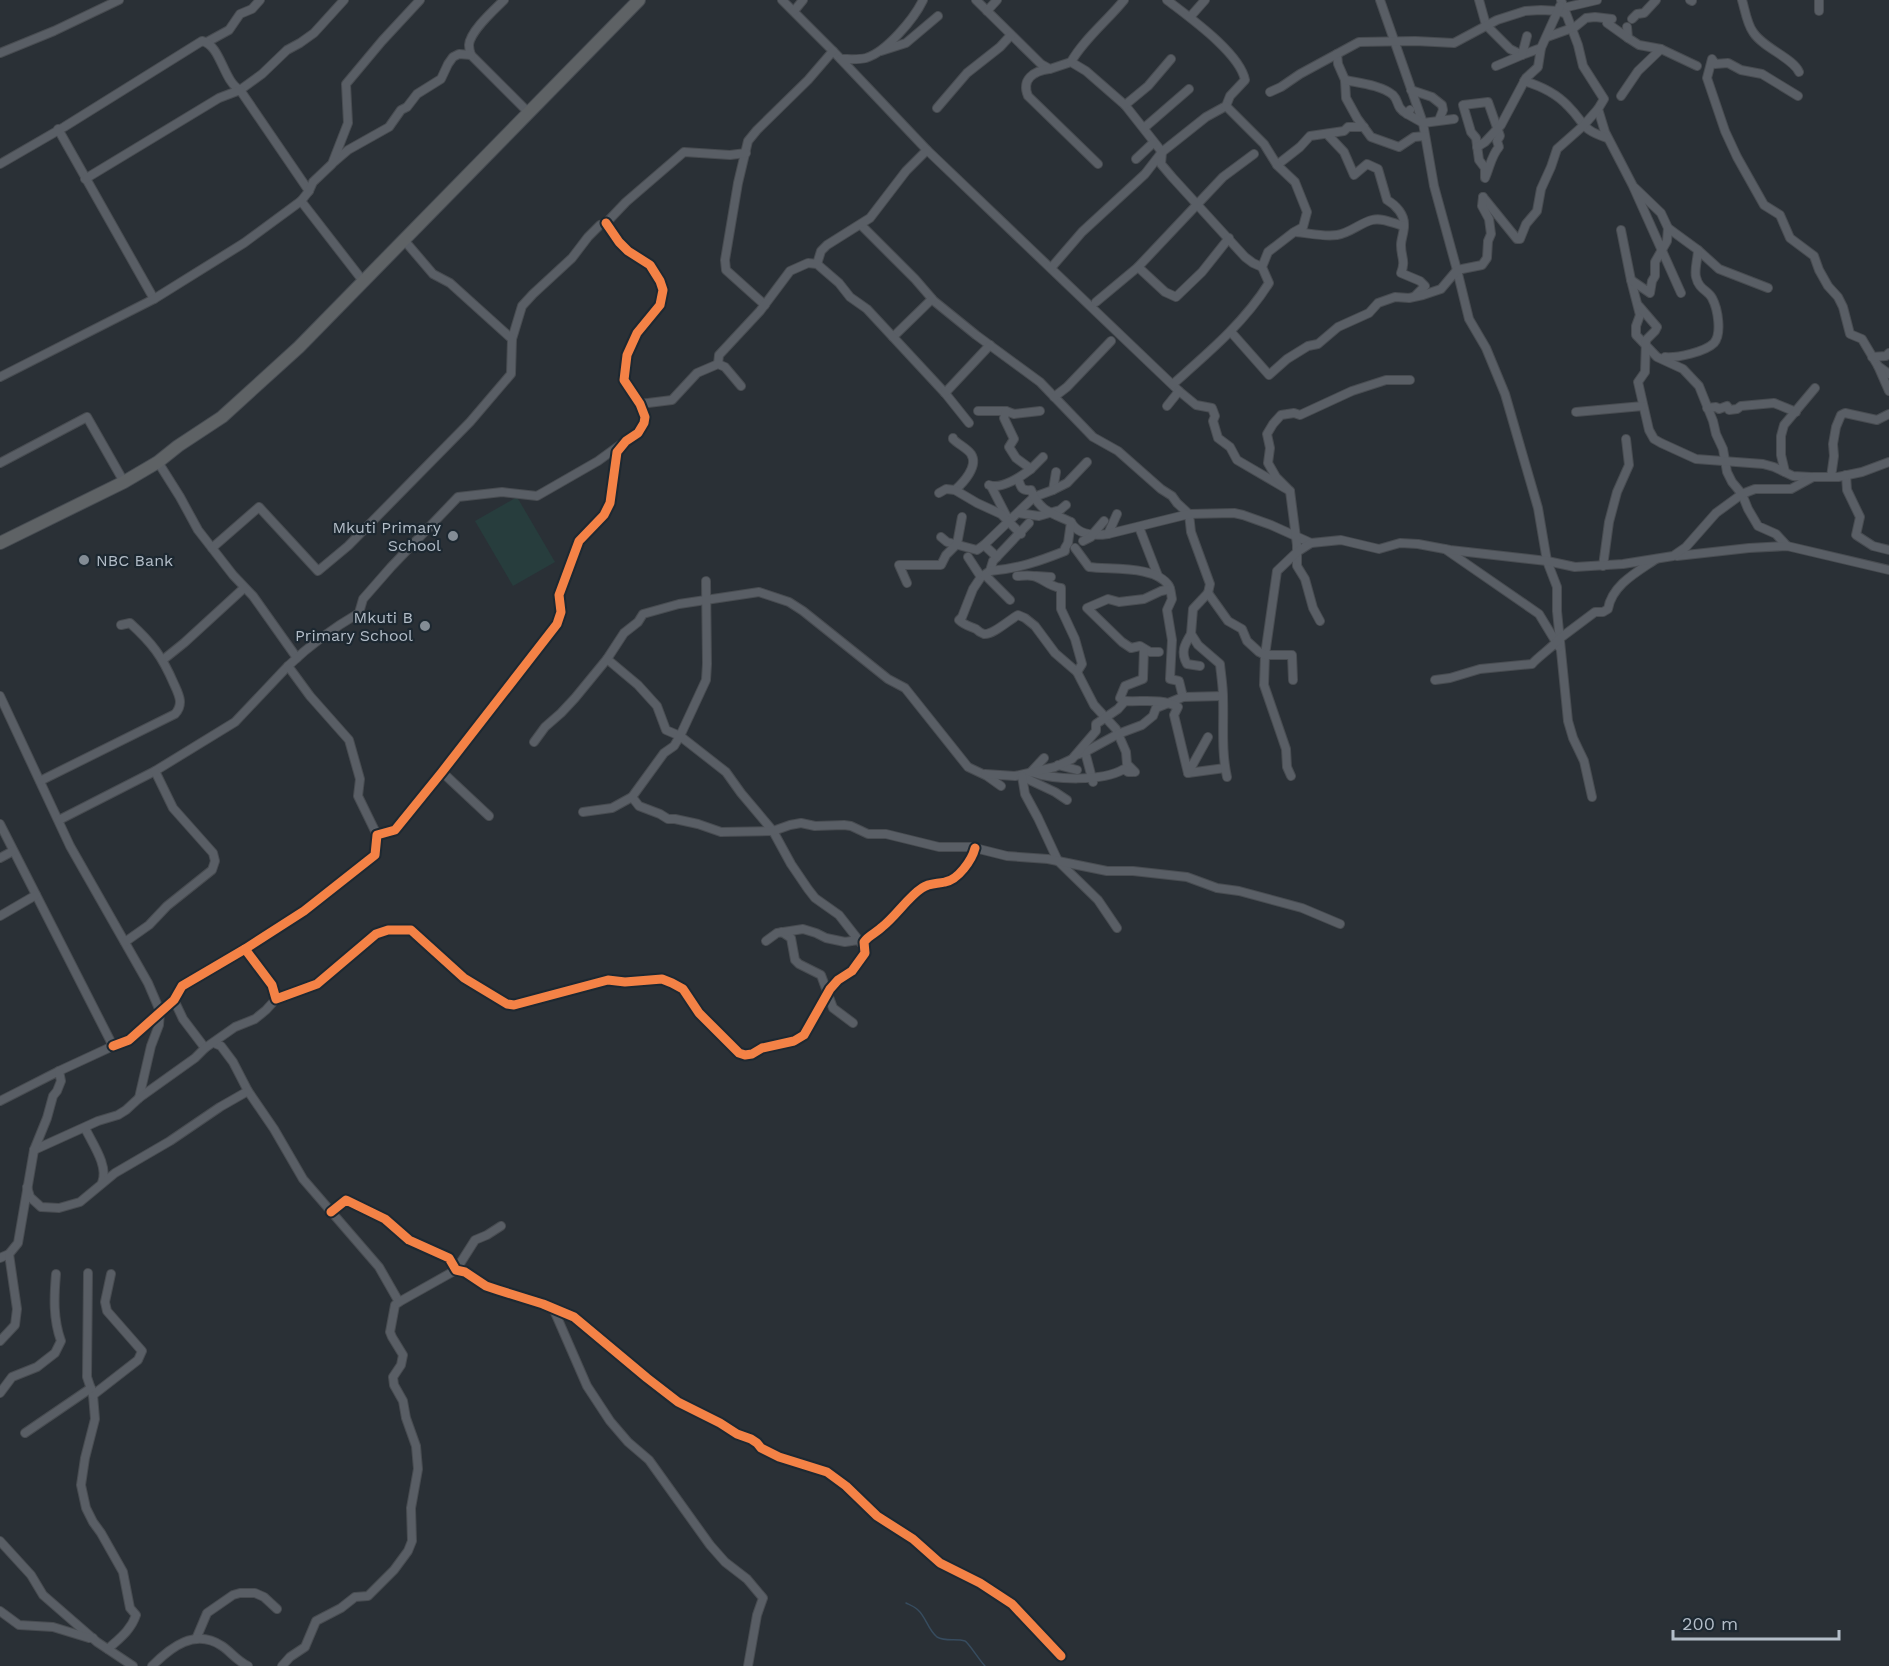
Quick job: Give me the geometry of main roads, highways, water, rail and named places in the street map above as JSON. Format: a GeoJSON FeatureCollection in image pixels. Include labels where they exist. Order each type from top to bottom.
{"type":"FeatureCollection","features":[{"type":"Feature","properties":{"kind":"highway"},"geometry":{"type":"LineString","coordinates":[[0,543],[124,482],[159,462],[178,446],[222,417],[298,347],[639,0]]}},
{"type":"Feature","properties":{"kind":"waterway"},"geometry":{"type":"LineString","coordinates":[[906,1603],[921,1613],[937,1637],[965,1641],[985,1666]]}},
{"type":"Feature","properties":{"kind":"place","name":"Mkuti Primary School"},"geometry":{"type":"Point","coordinates":[453,536]}},
{"type":"Feature","properties":{"kind":"place","name":"NBC Bank"},"geometry":{"type":"Point","coordinates":[84,560]}},
{"type":"Feature","properties":{"kind":"place","name":"Mkuti B Primary School"},"geometry":{"type":"Point","coordinates":[425,626]}}]}
